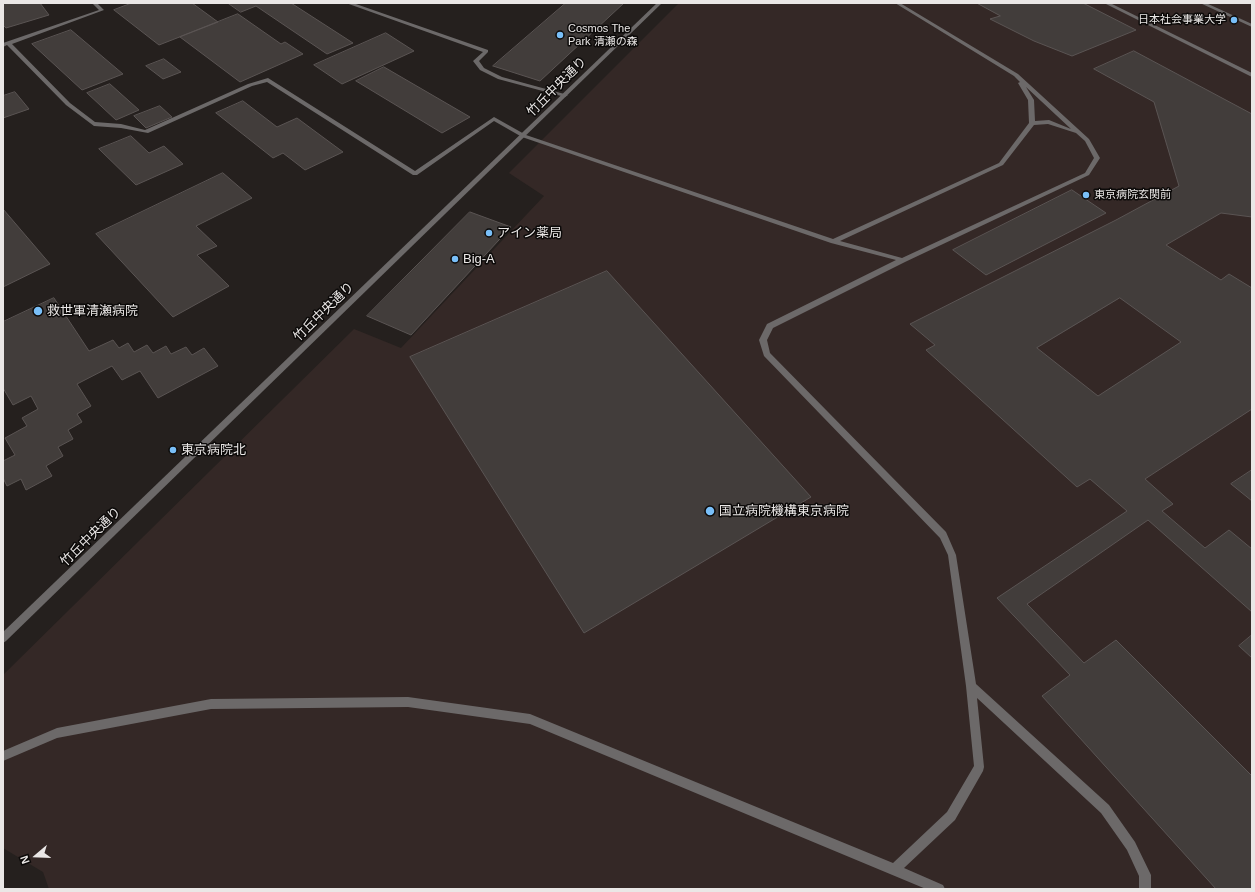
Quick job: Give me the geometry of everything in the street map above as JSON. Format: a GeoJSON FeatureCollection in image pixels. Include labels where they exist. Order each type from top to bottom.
{"type":"FeatureCollection","features":[{"type":"Feature","properties":{"kind":"street"},"geometry":{"type":"LineString","coordinates":[[94,3],[102,10],[6,44],[68,104],[94,124],[121,126],[146,132],[250,85],[268,80],[415,174],[494,119],[524,136],[833,242],[903,260]]}},
{"type":"Feature","properties":{"kind":"street"},"geometry":{"type":"LineString","coordinates":[[348,3],[486,51],[476,61],[482,69],[500,78],[565,95]]}},
{"type":"Feature","properties":{"kind":"street","name":"竹丘中央通り"},"geometry":{"type":"LineString","coordinates":[[3,638],[660,3]]}},
{"type":"Feature","properties":{"kind":"street"},"geometry":{"type":"LineString","coordinates":[[894,869],[951,816],[979,767],[971,686],[952,555],[943,535],[767,354],[763,340],[770,326],[903,260],[1087,174],[1097,158],[1087,140],[1016,75],[897,3]]}},
{"type":"Feature","properties":{"kind":"street"},"geometry":{"type":"LineString","coordinates":[[1106,3],[1252,75]]}},
{"type":"Feature","properties":{"kind":"street"},"geometry":{"type":"LineString","coordinates":[[1202,3],[1252,26]]}},
{"type":"Feature","properties":{"kind":"street"},"geometry":{"type":"LineString","coordinates":[[833,242],[1001,164],[1032,123],[1031,100],[1016,75]]}},
{"type":"Feature","properties":{"kind":"street"},"geometry":{"type":"LineString","coordinates":[[1032,123],[1049,122],[1072,130],[1087,140]]}},
{"type":"Feature","properties":{"kind":"street"},"geometry":{"type":"LineString","coordinates":[[971,686],[1105,810],[1131,846],[1145,875],[1145,889]]}},
{"type":"Feature","properties":{"kind":"street"},"geometry":{"type":"LineString","coordinates":[[3,756],[57,733],[211,704],[408,702],[530,720],[894,869],[939,889]]}},
{"type":"Feature","properties":{"kind":"shaded area","name":"国立病院機構東京病院"},"geometry":{"type":"Polygon","coordinates":[[[679,3],[1252,3],[1252,889],[49,889],[43,872],[3,848],[3,675],[354,329],[401,348],[544,196],[509,173],[679,3]]]}},
{"type":"Feature","properties":{"kind":"building"},"geometry":{"type":"Polygon","coordinates":[[[3,3],[40,3],[49,15],[6,28],[3,25],[3,3]]]}},
{"type":"Feature","properties":{"kind":"building"},"geometry":{"type":"Polygon","coordinates":[[[132,3],[192,3],[218,22],[159,45],[114,10],[132,3]]]}},
{"type":"Feature","properties":{"kind":"building"},"geometry":{"type":"Polygon","coordinates":[[[228,3],[291,3],[353,43],[327,54],[256,6],[241,12],[228,3]]]}},
{"type":"Feature","properties":{"kind":"building","name":"Cosmos The Park 清瀬の森"},"geometry":{"type":"Polygon","coordinates":[[[566,3],[624,3],[540,81],[493,66],[566,3]]]}},
{"type":"Feature","properties":{"kind":"building"},"geometry":{"type":"Polygon","coordinates":[[[977,3],[1083,3],[1136,30],[1072,56],[1034,41],[990,19],[1000,16],[977,3]]]}},
{"type":"Feature","properties":{"kind":"building"},"geometry":{"type":"Polygon","coordinates":[[[238,14],[281,44],[285,42],[303,54],[240,82],[180,37],[238,14]]]}},
{"type":"Feature","properties":{"kind":"building"},"geometry":{"type":"Polygon","coordinates":[[[71,30],[123,74],[82,90],[32,44],[71,30]]]}},
{"type":"Feature","properties":{"kind":"building"},"geometry":{"type":"Polygon","coordinates":[[[386,33],[414,51],[342,84],[314,65],[386,33]]]}},
{"type":"Feature","properties":{"kind":"building"},"geometry":{"type":"Polygon","coordinates":[[[1134,51],[1252,114],[1252,217],[1221,213],[1166,245],[1221,280],[1229,274],[1252,288],[1252,409],[1145,479],[1173,504],[1162,511],[1205,548],[1229,530],[1252,549],[1252,612],[1148,520],[1027,604],[1084,663],[1116,640],[1252,776],[1252,889],[1216,889],[1042,696],[1070,675],[997,598],[1127,511],[1090,479],[1077,487],[926,350],[935,345],[910,324],[1116,220],[1179,186],[1154,102],[1094,69],[1134,51]],[[1120,298],[1037,348],[1098,396],[1181,342],[1120,298]]]}},
{"type":"Feature","properties":{"kind":"building"},"geometry":{"type":"Polygon","coordinates":[[[164,59],[181,72],[163,79],[146,66],[164,59]]]}},
{"type":"Feature","properties":{"kind":"building"},"geometry":{"type":"Polygon","coordinates":[[[384,67],[470,117],[442,133],[356,81],[384,67]]]}},
{"type":"Feature","properties":{"kind":"building"},"geometry":{"type":"Polygon","coordinates":[[[110,84],[139,110],[116,120],[87,93],[110,84]]]}},
{"type":"Feature","properties":{"kind":"building"},"geometry":{"type":"Polygon","coordinates":[[[15,92],[29,109],[3,118],[3,96],[15,92]]]}},
{"type":"Feature","properties":{"kind":"building"},"geometry":{"type":"Polygon","coordinates":[[[243,101],[277,127],[297,118],[343,152],[305,170],[283,153],[273,158],[216,113],[243,101]]]}},
{"type":"Feature","properties":{"kind":"building"},"geometry":{"type":"Polygon","coordinates":[[[160,106],[172,117],[146,128],[134,116],[160,106]]]}},
{"type":"Feature","properties":{"kind":"building"},"geometry":{"type":"Polygon","coordinates":[[[131,136],[149,153],[164,146],[183,164],[136,185],[99,149],[131,136]]]}},
{"type":"Feature","properties":{"kind":"building"},"geometry":{"type":"Polygon","coordinates":[[[223,173],[252,198],[196,226],[217,246],[197,255],[229,286],[173,317],[96,234],[223,173]]]}},
{"type":"Feature","properties":{"kind":"building"},"geometry":{"type":"Polygon","coordinates":[[[1072,190],[1106,213],[986,275],[953,250],[1072,190]]]}},
{"type":"Feature","properties":{"kind":"building"},"geometry":{"type":"Polygon","coordinates":[[[3,209],[50,264],[3,287],[3,209]]]}},
{"type":"Feature","properties":{"kind":"building"},"geometry":{"type":"Polygon","coordinates":[[[470,212],[511,227],[411,335],[367,316],[470,212]]]}},
{"type":"Feature","properties":{"kind":"building"},"geometry":{"type":"Polygon","coordinates":[[[607,271],[811,497],[584,633],[410,357],[607,271]]]}},
{"type":"Feature","properties":{"kind":"building"},"geometry":{"type":"Polygon","coordinates":[[[54,298],[89,351],[113,340],[119,348],[128,343],[134,352],[147,345],[153,353],[166,346],[171,354],[186,347],[192,355],[204,348],[218,366],[158,398],[140,371],[122,380],[112,366],[77,384],[91,406],[77,414],[82,422],[68,430],[73,439],[58,447],[63,456],[46,466],[52,476],[26,490],[21,479],[7,486],[3,478],[3,461],[15,455],[5,438],[27,426],[22,418],[38,409],[31,396],[13,405],[3,388],[3,322],[54,298]]]}},
{"type":"Feature","properties":{"kind":"building"},"geometry":{"type":"Polygon","coordinates":[[[1252,470],[1252,501],[1231,484],[1252,470]]]}},
{"type":"Feature","properties":{"kind":"building"},"geometry":{"type":"Polygon","coordinates":[[[1252,635],[1252,658],[1239,646],[1252,635]]]}},
{"type":"Feature","properties":{"kind":"place","name":"日本社会事業大学"},"geometry":{"type":"Point","coordinates":[1234,20]}},
{"type":"Feature","properties":{"kind":"place","name":"Cosmos The Park 清瀬の森"},"geometry":{"type":"Point","coordinates":[560,35]}},
{"type":"Feature","properties":{"kind":"place","name":"東京病院玄関前"},"geometry":{"type":"Point","coordinates":[1086,195]}},
{"type":"Feature","properties":{"kind":"place","name":"アイン薬局"},"geometry":{"type":"Point","coordinates":[489,233]}},
{"type":"Feature","properties":{"kind":"place","name":"Big-A"},"geometry":{"type":"Point","coordinates":[455,259]}},
{"type":"Feature","properties":{"kind":"place","name":"救世軍清瀬病院"},"geometry":{"type":"Point","coordinates":[38,311]}},
{"type":"Feature","properties":{"kind":"place","name":"東京病院北"},"geometry":{"type":"Point","coordinates":[173,450]}},
{"type":"Feature","properties":{"kind":"place","name":"国立病院機構東京病院"},"geometry":{"type":"Point","coordinates":[710,511]}}]}
